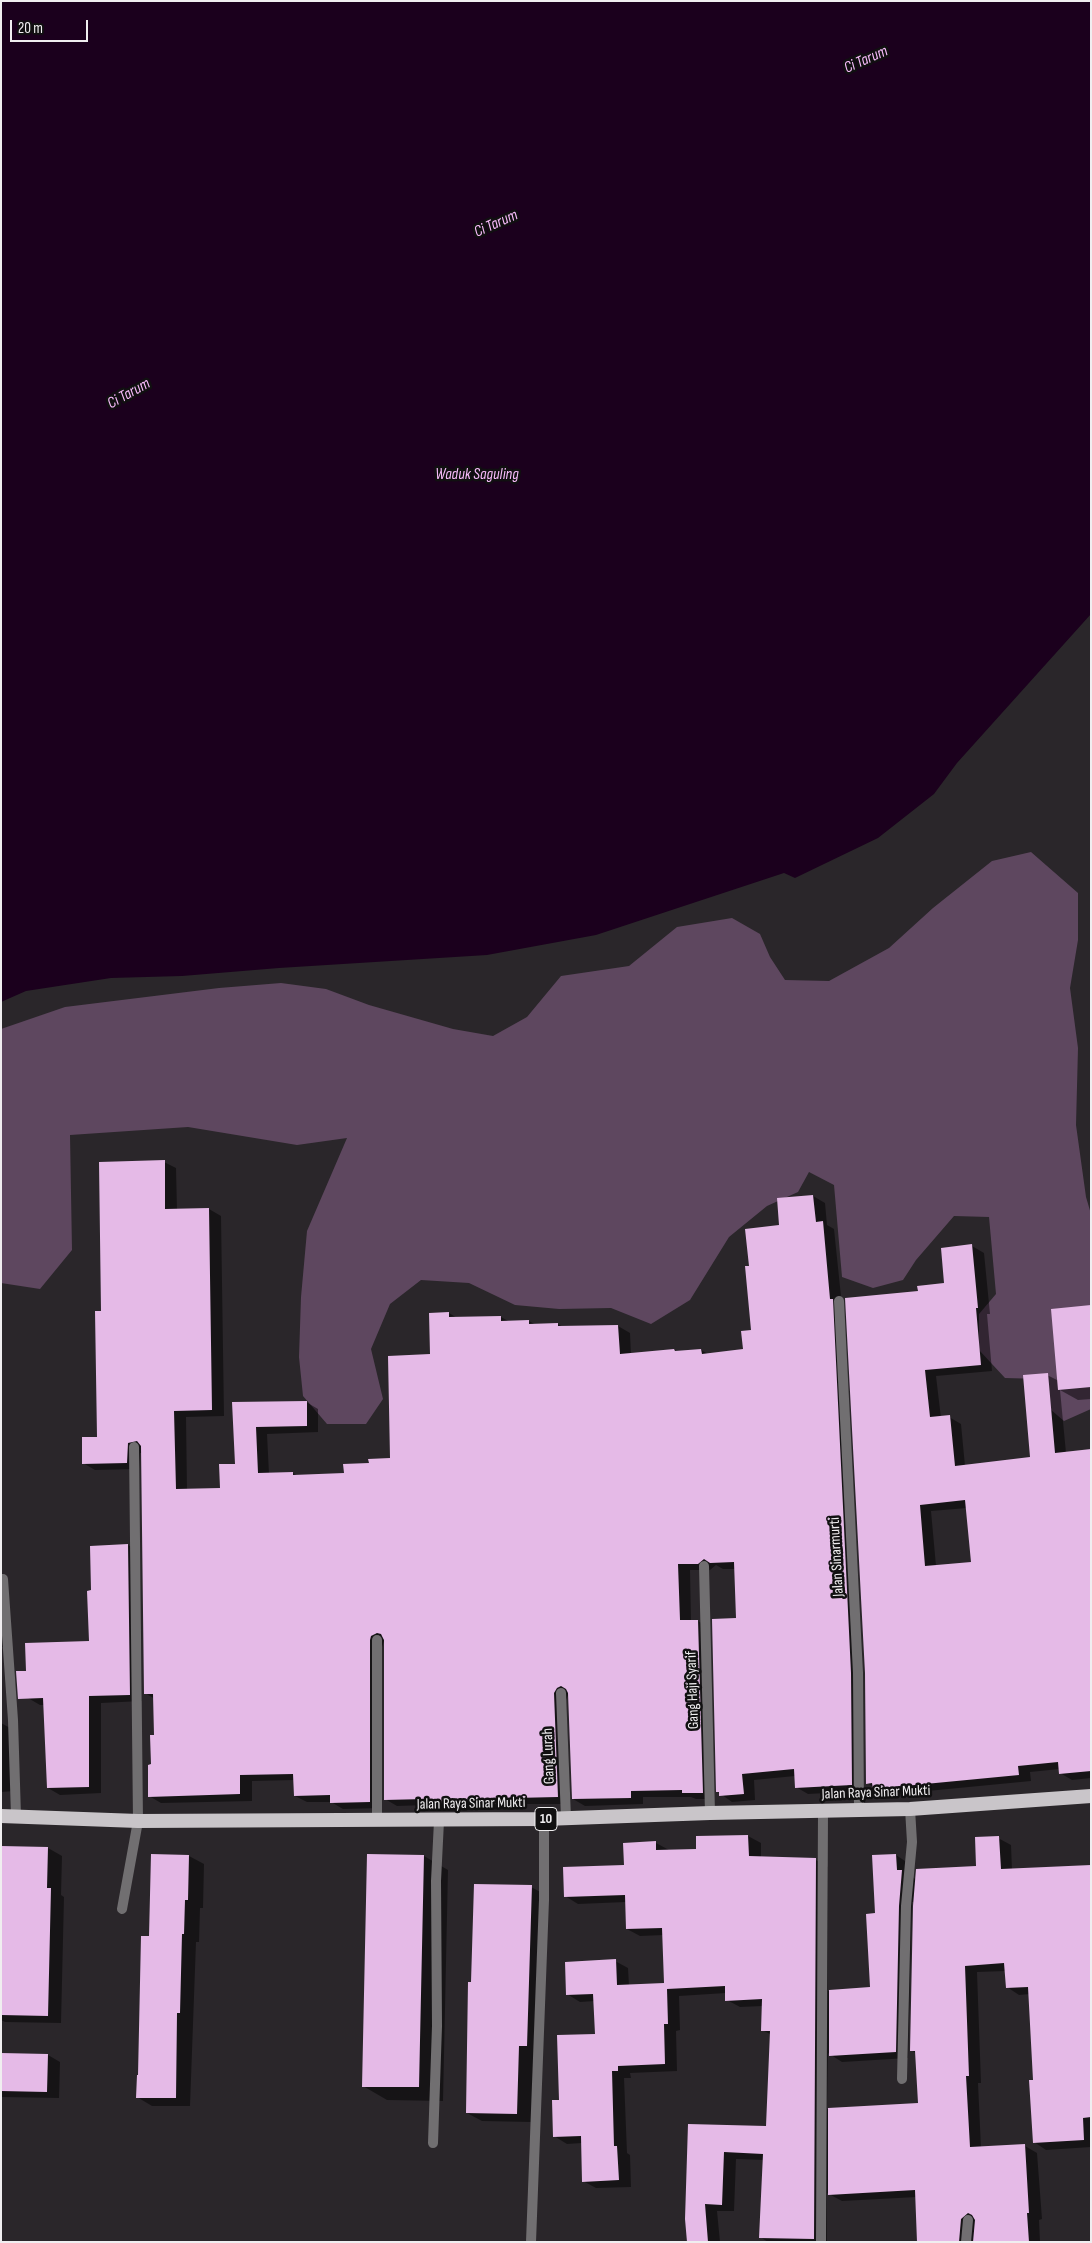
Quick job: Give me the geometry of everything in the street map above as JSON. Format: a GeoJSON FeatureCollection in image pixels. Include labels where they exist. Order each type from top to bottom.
{"type":"FeatureCollection","features":[{"type":"Feature","properties":{"kind":"highway","name":"Jalan Raya Sinar Mukti"},"geometry":{"type":"LineString","coordinates":[[1,1816],[138,1822],[439,1821],[710,1813],[859,1811],[1091,1796]]}},
{"type":"Feature","properties":{"kind":"street","name":"Jalan Sinarmurti"},"geometry":{"type":"LineString","coordinates":[[839,1301],[858,1674],[859,1811]]}},
{"type":"Feature","properties":{"kind":"street"},"geometry":{"type":"LineString","coordinates":[[122,1909],[138,1822],[134,1447]]}},
{"type":"Feature","properties":{"kind":"street","name":"Gang Haji Syarif"},"geometry":{"type":"LineString","coordinates":[[704,1566],[710,1813]]}},
{"type":"Feature","properties":{"kind":"street"},"geometry":{"type":"LineString","coordinates":[[3,1579],[13,1720],[16,1816]]}},
{"type":"Feature","properties":{"kind":"street"},"geometry":{"type":"LineString","coordinates":[[376,1821],[377,1640]]}},
{"type":"Feature","properties":{"kind":"street","name":"Gang Lurah"},"geometry":{"type":"LineString","coordinates":[[561,1693],[566,1818]]}},
{"type":"Feature","properties":{"kind":"street"},"geometry":{"type":"LineString","coordinates":[[902,2079],[906,1906],[912,1842],[910,1809]]}},
{"type":"Feature","properties":{"kind":"street"},"geometry":{"type":"LineString","coordinates":[[821,2242],[823,1811]]}},
{"type":"Feature","properties":{"kind":"street"},"geometry":{"type":"LineString","coordinates":[[531,2242],[543,1910],[544,1819]]}},
{"type":"Feature","properties":{"kind":"street"},"geometry":{"type":"LineString","coordinates":[[433,2143],[437,2026],[436,1881],[439,1821]]}},
{"type":"Feature","properties":{"kind":"street"},"geometry":{"type":"LineString","coordinates":[[966,2242],[968,2220]]}},
{"type":"Feature","properties":{"kind":"shaded area"},"geometry":{"type":"Polygon","coordinates":[[[1031,852],[1078,893],[1078,940],[1070,988],[1078,1048],[1076,1125],[1086,1197],[1091,1214],[1091,1409],[1064,1421],[1044,1404],[1041,1379],[1005,1378],[979,1350],[979,1314],[996,1294],[989,1217],[954,1216],[916,1260],[903,1280],[873,1288],[842,1277],[834,1185],[809,1172],[798,1192],[767,1206],[729,1237],[690,1300],[651,1324],[611,1308],[559,1309],[515,1305],[469,1283],[421,1280],[390,1304],[371,1349],[383,1399],[366,1424],[327,1424],[303,1396],[299,1357],[301,1297],[307,1231],[347,1138],[297,1145],[188,1127],[70,1135],[72,1250],[40,1289],[1,1283],[1,1029],[65,1007],[219,988],[281,983],[326,989],[369,1005],[453,1029],[493,1036],[527,1017],[561,976],[629,966],[677,927],[732,918],[760,934],[770,957],[785,980],[829,981],[889,948],[933,908],[992,861],[1031,852]]]}},
{"type":"Feature","properties":{"kind":"water","name":"Waduk Saguling"},"geometry":{"type":"Polygon","coordinates":[[[1,1],[1091,1],[1091,614],[957,763],[934,794],[878,838],[795,878],[784,873],[596,935],[487,955],[182,976],[111,978],[26,991],[1,1002],[1,1]]]}},
{"type":"Feature","properties":{"kind":"building"},"geometry":{"type":"Polygon","coordinates":[[[165,1160],[165,1209],[209,1208],[212,1410],[174,1411],[176,1489],[220,1488],[219,1464],[235,1464],[232,1402],[307,1401],[307,1426],[256,1427],[258,1473],[293,1472],[293,1475],[344,1473],[343,1464],[369,1463],[368,1459],[390,1458],[388,1356],[430,1354],[429,1313],[449,1312],[449,1317],[501,1316],[501,1321],[529,1320],[529,1324],[558,1323],[558,1326],[618,1325],[620,1354],[674,1349],[675,1351],[701,1349],[702,1354],[743,1349],[741,1331],[751,1330],[745,1266],[749,1266],[745,1229],[779,1225],[777,1198],[813,1195],[816,1222],[823,1221],[830,1299],[833,1299],[851,1673],[852,1785],[795,1788],[794,1769],[742,1774],[744,1794],[719,1796],[719,1792],[716,1792],[712,1619],[736,1618],[734,1562],[710,1563],[704,1559],[698,1564],[678,1564],[680,1620],[698,1620],[703,1793],[682,1793],[682,1790],[631,1791],[631,1798],[572,1799],[568,1693],[561,1686],[554,1693],[558,1797],[514,1798],[514,1803],[425,1805],[425,1799],[384,1800],[384,1640],[381,1634],[377,1633],[371,1636],[370,1640],[370,1802],[330,1803],[330,1795],[294,1796],[293,1774],[240,1775],[240,1794],[148,1797],[148,1765],[151,1764],[150,1735],[154,1735],[153,1694],[144,1694],[141,1446],[137,1441],[128,1443],[127,1463],[82,1464],[82,1437],[97,1437],[95,1311],[101,1311],[99,1162],[165,1160]]]}},
{"type":"Feature","properties":{"kind":"building"},"geometry":{"type":"Polygon","coordinates":[[[972,1244],[978,1308],[976,1308],[981,1365],[925,1370],[930,1417],[950,1415],[955,1466],[1030,1457],[1023,1375],[1048,1373],[1055,1453],[1091,1449],[1091,1771],[1059,1774],[1058,1762],[1018,1766],[1019,1775],[873,1789],[872,1783],[866,1784],[865,1673],[845,1298],[918,1291],[917,1286],[944,1283],[941,1248],[972,1244]],[[965,1500],[920,1505],[925,1566],[971,1562],[965,1500]]]}},
{"type":"Feature","properties":{"kind":"building"},"geometry":{"type":"Polygon","coordinates":[[[1091,1305],[1091,1387],[1058,1390],[1051,1309],[1091,1305]]]}},
{"type":"Feature","properties":{"kind":"building"},"geometry":{"type":"Polygon","coordinates":[[[128,1544],[130,1695],[89,1696],[89,1787],[47,1788],[43,1698],[18,1699],[16,1671],[26,1671],[25,1643],[89,1641],[87,1591],[91,1590],[90,1546],[128,1544]]]}},
{"type":"Feature","properties":{"kind":"building"},"geometry":{"type":"Polygon","coordinates":[[[748,1835],[749,1856],[816,1858],[814,2239],[759,2238],[763,2154],[724,2152],[722,2205],[705,2204],[708,2242],[687,2242],[685,2219],[688,2124],[766,2126],[770,2031],[761,2031],[762,1999],[725,2001],[725,1986],[667,1989],[668,2024],[664,2024],[665,2064],[618,2066],[618,2071],[612,2071],[614,2146],[617,2146],[619,2180],[582,2182],[581,2136],[553,2137],[552,2100],[559,2100],[557,2035],[595,2034],[593,1994],[566,1995],[565,1962],[616,1959],[617,1985],[664,1983],[662,1928],[626,1929],[625,1895],[564,1897],[563,1867],[624,1865],[623,1843],[656,1841],[656,1850],[696,1849],[696,1836],[748,1835]]]}},
{"type":"Feature","properties":{"kind":"building"},"geometry":{"type":"Polygon","coordinates":[[[999,1836],[1001,1869],[1091,1865],[1091,2117],[1083,2118],[1084,2140],[1033,2143],[1029,2080],[1033,2080],[1028,1987],[1006,1988],[1004,1963],[965,1966],[969,2076],[966,2076],[970,2147],[1025,2144],[1029,2242],[973,2242],[975,2220],[968,2213],[961,2219],[959,2242],[917,2242],[915,2190],[828,2195],[828,2108],[918,2103],[915,2051],[910,2051],[913,1906],[916,1869],[976,1866],[975,1837],[999,1836]]]}},
{"type":"Feature","properties":{"kind":"building"},"geometry":{"type":"Polygon","coordinates":[[[1,1846],[48,1847],[47,1888],[51,1888],[48,2016],[1,2015],[1,1846]]]}},
{"type":"Feature","properties":{"kind":"building"},"geometry":{"type":"Polygon","coordinates":[[[151,1854],[189,1855],[188,1900],[185,1900],[184,1934],[182,1934],[180,2013],[177,2013],[176,2098],[136,2098],[141,1936],[149,1936],[151,1854]]]}},
{"type":"Feature","properties":{"kind":"building"},"geometry":{"type":"Polygon","coordinates":[[[367,1854],[424,1855],[419,2087],[362,2087],[367,1854]]]}},
{"type":"Feature","properties":{"kind":"building"},"geometry":{"type":"Polygon","coordinates":[[[896,1854],[897,1870],[902,1870],[899,1906],[896,2052],[829,2056],[829,1990],[870,1987],[866,1914],[875,1913],[872,1855],[896,1854]]]}},
{"type":"Feature","properties":{"kind":"building"},"geometry":{"type":"Polygon","coordinates":[[[474,1884],[532,1885],[527,2046],[519,2046],[517,2114],[466,2113],[468,1982],[471,1982],[474,1884]]]}},
{"type":"Feature","properties":{"kind":"building"},"geometry":{"type":"Polygon","coordinates":[[[1,2053],[48,2054],[47,2092],[1,2091],[1,2053]]]}},
{"type":"Feature","properties":{"kind":"water label","name":"Ci Tarum"},"geometry":{"type":"Point","coordinates":[866,60]}},
{"type":"Feature","properties":{"kind":"water label","name":"Ci Tarum"},"geometry":{"type":"Point","coordinates":[496,224]}},
{"type":"Feature","properties":{"kind":"water label","name":"Ci Tarum"},"geometry":{"type":"Point","coordinates":[129,394]}}]}
